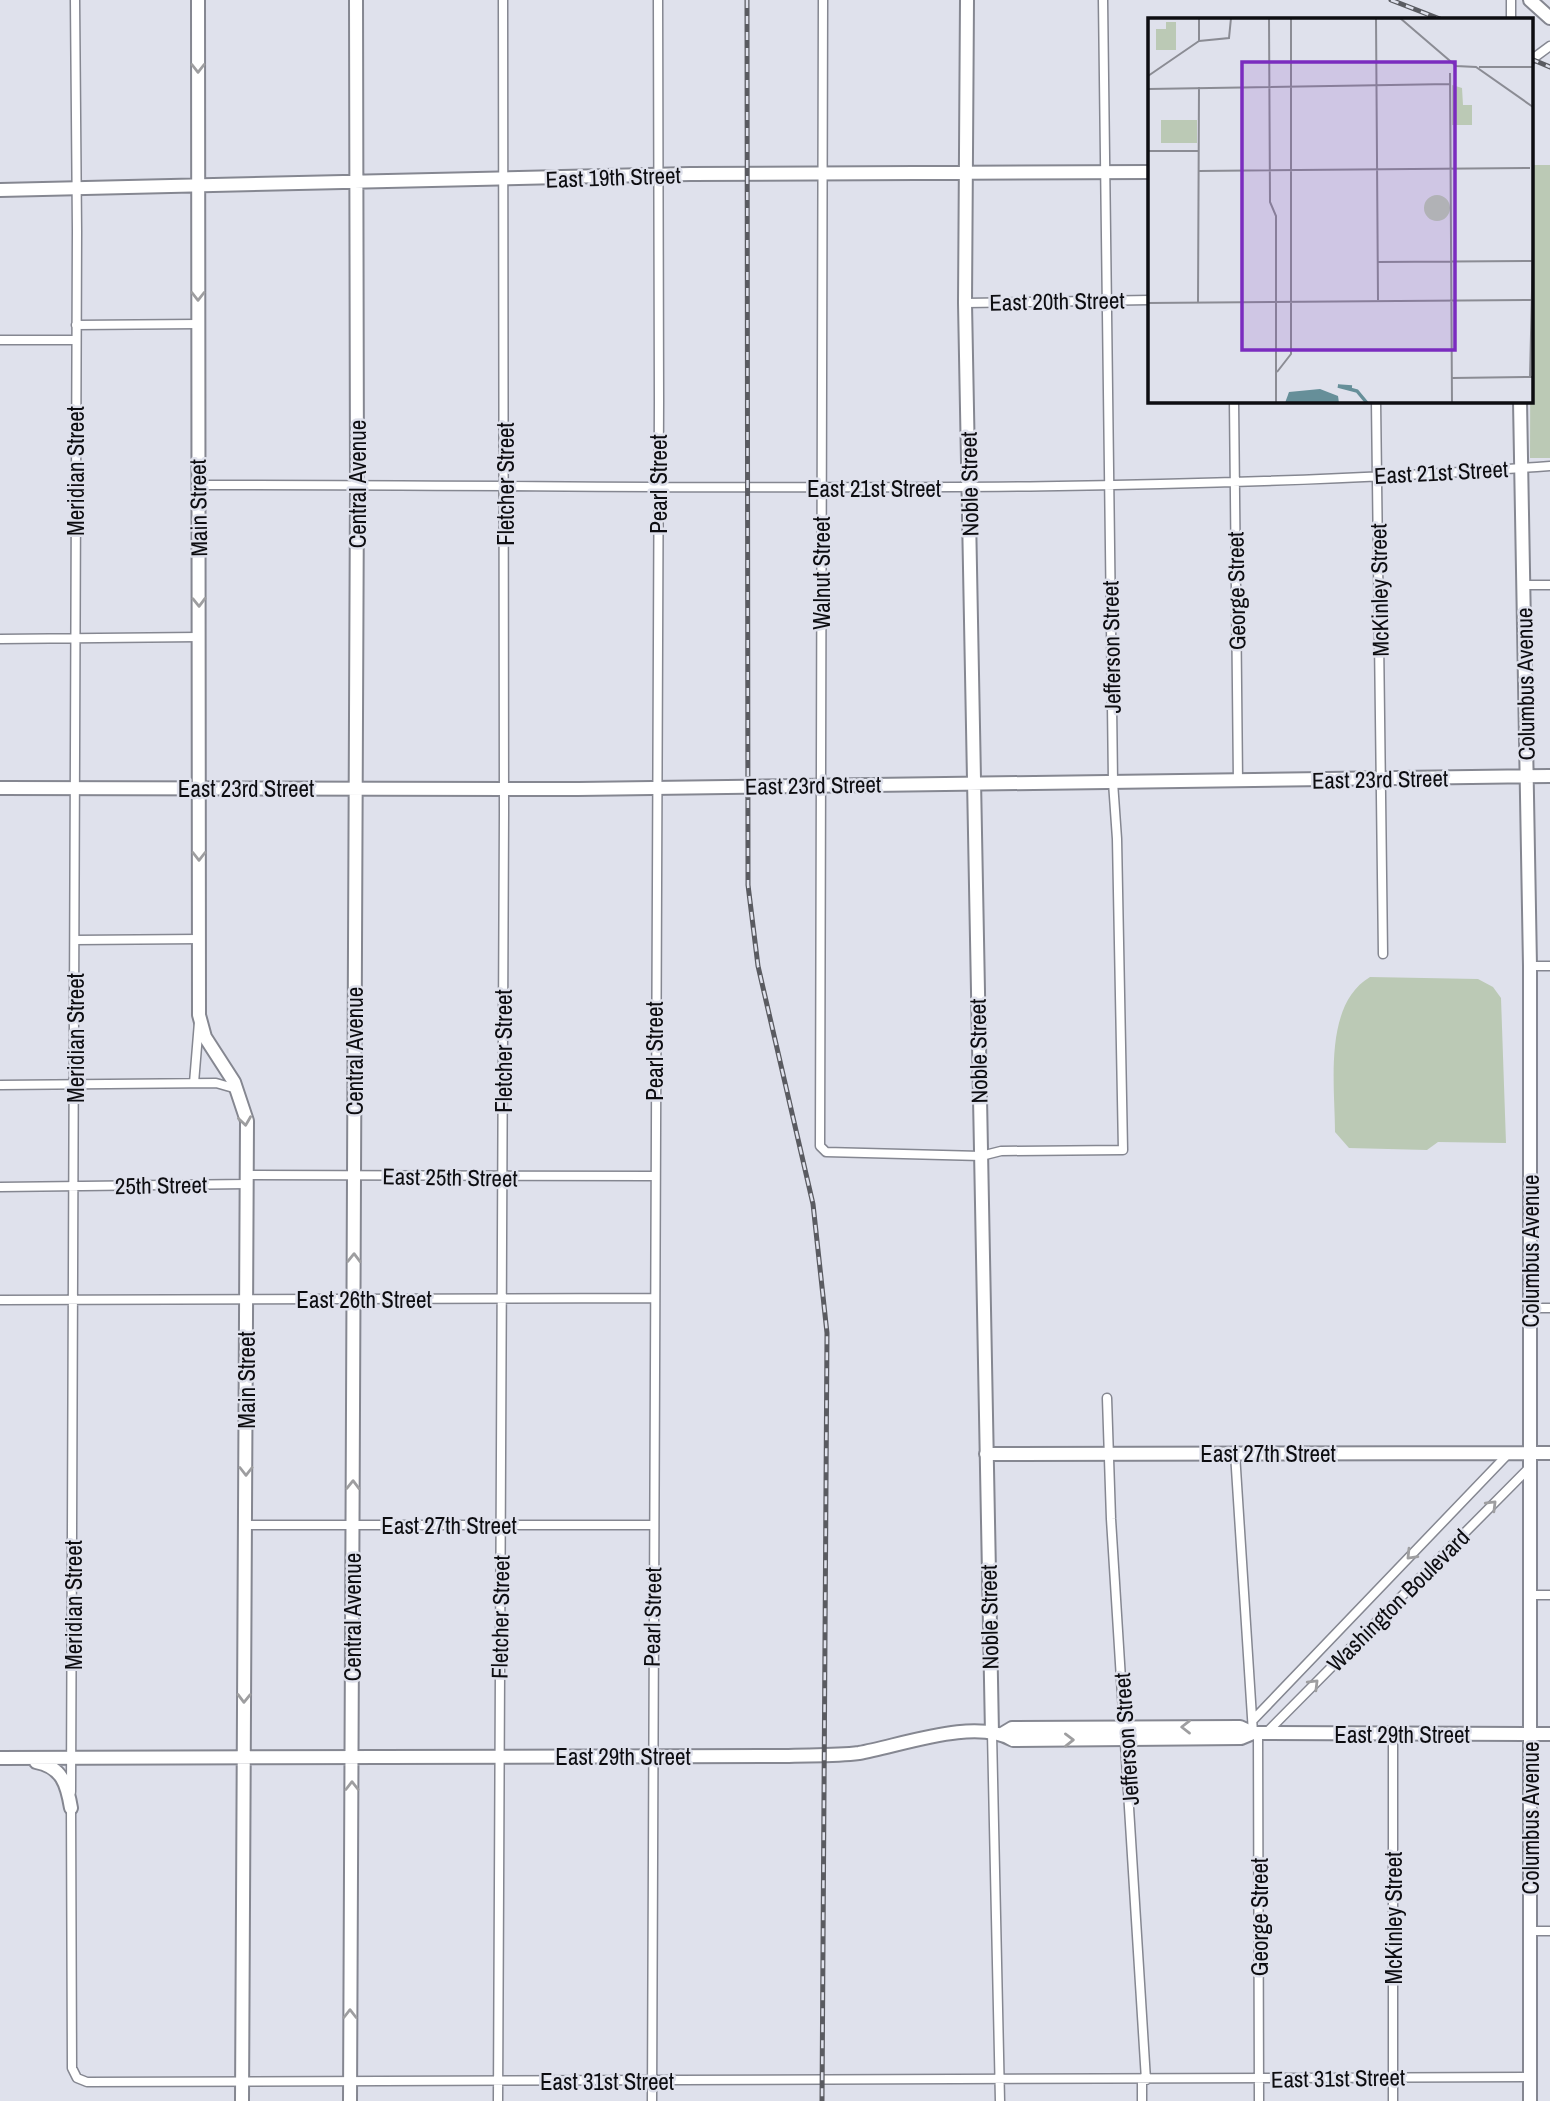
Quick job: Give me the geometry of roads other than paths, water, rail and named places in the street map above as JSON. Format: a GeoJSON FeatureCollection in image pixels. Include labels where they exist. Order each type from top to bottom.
{"type":"FeatureCollection","features":[{"type":"Feature","properties":{"kind":"street","name":"Meridian Street"},"geometry":{"type":"LineString","coordinates":[[75,0],[75,1186],[71,1758],[72,2068],[75,2076]]}},
{"type":"Feature","properties":{"kind":"street","name":"Main Street"},"geometry":{"type":"LineString","coordinates":[[194,1083],[199,1015],[200,939],[198,0]]}},
{"type":"Feature","properties":{"kind":"street","name":"Central Avenue"},"geometry":{"type":"LineString","coordinates":[[350,2101],[357,485],[356,0]]}},
{"type":"Feature","properties":{"kind":"street","name":"Fletcher Street"},"geometry":{"type":"LineString","coordinates":[[498,2101],[505,486],[503,0]]}},
{"type":"Feature","properties":{"kind":"street","name":"Pearl Street"},"geometry":{"type":"LineString","coordinates":[[652,2101],[658,0]]}},
{"type":"Feature","properties":{"kind":"street","name":"Walnut Street"},"geometry":{"type":"LineString","coordinates":[[823,0],[820,1146],[826,1152],[981,1156]]}},
{"type":"Feature","properties":{"kind":"street","name":"Noble Street"},"geometry":{"type":"LineString","coordinates":[[967,0],[965,303],[986,1454],[997,1733],[1000,2101]]}},
{"type":"Feature","properties":{"kind":"street","name":"Jefferson Street"},"geometry":{"type":"LineString","coordinates":[[981,1156],[1001,1151],[1123,1150],[1117,839],[1113,782],[1103,0]]}},
{"type":"Feature","properties":{"kind":"street"},"geometry":{"type":"LineString","coordinates":[[1510,0],[1511,18]]}},
{"type":"Feature","properties":{"kind":"street"},"geometry":{"type":"LineString","coordinates":[[1530,0],[1550,18]]}},
{"type":"Feature","properties":{"kind":"street"},"geometry":{"type":"LineString","coordinates":[[1532,59],[1550,46]]}},
{"type":"Feature","properties":{"kind":"street","name":"East 19th Street"},"geometry":{"type":"LineString","coordinates":[[0,190],[198,188],[659,175],[1148,172]]}},
{"type":"Feature","properties":{"kind":"street","name":"East 20th Street"},"geometry":{"type":"LineString","coordinates":[[965,303],[1148,300]]}},
{"type":"Feature","properties":{"kind":"street"},"geometry":{"type":"LineString","coordinates":[[76,325],[198,324]]}},
{"type":"Feature","properties":{"kind":"street"},"geometry":{"type":"LineString","coordinates":[[0,340],[76,340]]}},
{"type":"Feature","properties":{"kind":"street","name":"George Street"},"geometry":{"type":"LineString","coordinates":[[1234,402],[1238,782]]}},
{"type":"Feature","properties":{"kind":"street","name":"McKinley Street"},"geometry":{"type":"LineString","coordinates":[[1376,402],[1383,954]]}},
{"type":"Feature","properties":{"kind":"street","name":"Columbus Avenue"},"geometry":{"type":"LineString","coordinates":[[1520,402],[1530,966],[1530,2101]]}},
{"type":"Feature","properties":{"kind":"street","name":"East 21st Street"},"geometry":{"type":"LineString","coordinates":[[197,485],[1109,487],[1550,466]]}},
{"type":"Feature","properties":{"kind":"street"},"geometry":{"type":"LineString","coordinates":[[1524,585],[1550,585]]}},
{"type":"Feature","properties":{"kind":"street"},"geometry":{"type":"LineString","coordinates":[[0,639],[199,638]]}},
{"type":"Feature","properties":{"kind":"street","name":"East 23rd Street"},"geometry":{"type":"LineString","coordinates":[[0,788],[656,788],[1550,776]]}},
{"type":"Feature","properties":{"kind":"street"},"geometry":{"type":"LineString","coordinates":[[75,940],[200,939]]}},
{"type":"Feature","properties":{"kind":"street"},"geometry":{"type":"LineString","coordinates":[[1530,966],[1550,966]]}},
{"type":"Feature","properties":{"kind":"street","name":"Main Street"},"geometry":{"type":"LineString","coordinates":[[199,1015],[205,1037],[237,1090],[247,1121],[242,2082]]}},
{"type":"Feature","properties":{"kind":"street"},"geometry":{"type":"LineString","coordinates":[[0,1085],[221,1083],[237,1090]]}},
{"type":"Feature","properties":{"kind":"street","name":"East 25th Street"},"geometry":{"type":"LineString","coordinates":[[247,1180],[354,1175],[502,1178],[654,1176]]}},
{"type":"Feature","properties":{"kind":"street","name":"25th Street"},"geometry":{"type":"LineString","coordinates":[[0,1187],[247,1180]]}},
{"type":"Feature","properties":{"kind":"street","name":"East 26th Street"},"geometry":{"type":"LineString","coordinates":[[0,1300],[654,1298]]}},
{"type":"Feature","properties":{"kind":"street"},"geometry":{"type":"LineString","coordinates":[[1530,1308],[1550,1308]]}},
{"type":"Feature","properties":{"kind":"street","name":"Jefferson Street"},"geometry":{"type":"LineString","coordinates":[[1107,1398],[1144,2080],[1142,2101]]}},
{"type":"Feature","properties":{"kind":"street","name":"George Street"},"geometry":{"type":"LineString","coordinates":[[1236,1453],[1258,1729],[1259,2101]]}},
{"type":"Feature","properties":{"kind":"street","name":"Washington Boulevard"},"geometry":{"type":"LineString","coordinates":[[1258,1729],[1509,1453]]}},
{"type":"Feature","properties":{"kind":"street","name":"East 27th Street"},"geometry":{"type":"LineString","coordinates":[[986,1454],[1550,1453]]}},
{"type":"Feature","properties":{"kind":"street","name":"Washington Boulevard"},"geometry":{"type":"LineString","coordinates":[[1258,1729],[1530,1467]]}},
{"type":"Feature","properties":{"kind":"street","name":"East 27th Street"},"geometry":{"type":"LineString","coordinates":[[246,1525],[653,1525]]}},
{"type":"Feature","properties":{"kind":"street"},"geometry":{"type":"LineString","coordinates":[[1530,1595],[1550,1595]]}},
{"type":"Feature","properties":{"kind":"street","name":"East 29th Street"},"geometry":{"type":"LineString","coordinates":[[4,1758],[848,1754],[918,1738],[997,1733],[1013,1740],[1126,1733],[1241,1738],[1258,1729],[1394,1735],[1550,1734]]}},
{"type":"Feature","properties":{"kind":"street","name":"McKinley Street"},"geometry":{"type":"LineString","coordinates":[[1393,2101],[1394,1735]]}},
{"type":"Feature","properties":{"kind":"street"},"geometry":{"type":"LineString","coordinates":[[4,1758],[51,1766],[68,1787],[71,1808]]}},
{"type":"Feature","properties":{"kind":"street"},"geometry":{"type":"LineString","coordinates":[[1530,1931],[1550,1931]]}},
{"type":"Feature","properties":{"kind":"street","name":"East 31st Street"},"geometry":{"type":"LineString","coordinates":[[75,2076],[87,2082],[1530,2077]]}},
{"type":"Feature","properties":{"kind":"street"},"geometry":{"type":"LineString","coordinates":[[242,2082],[242,2101]]}},
{"type":"Feature","properties":{"kind":"railway"},"geometry":{"type":"LineString","coordinates":[[747,0],[748,885],[758,966],[813,1204],[827,1333],[822,2101]]}},
{"type":"Feature","properties":{"kind":"railway"},"geometry":{"type":"LineString","coordinates":[[1391,0],[1437,18]]}},
{"type":"Feature","properties":{"kind":"railway"},"geometry":{"type":"LineString","coordinates":[[1532,59],[1550,67]]}}]}
